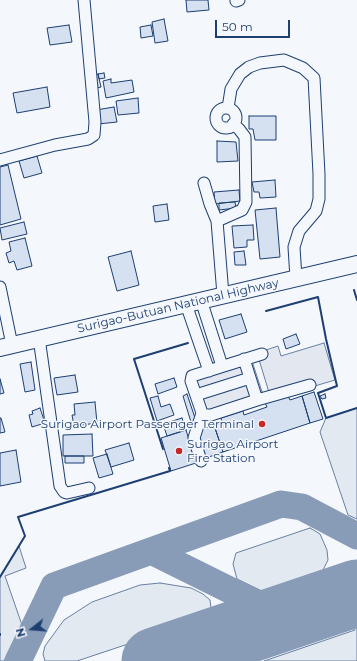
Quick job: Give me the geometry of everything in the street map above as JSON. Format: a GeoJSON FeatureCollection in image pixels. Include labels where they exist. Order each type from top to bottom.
{"type":"FeatureCollection","features":[{"type":"Feature","properties":{"kind":"highway","name":"Surigao-Butuan National Highway"},"geometry":{"type":"LineString","coordinates":[[6,346],[357,264]]}},
{"type":"Feature","properties":{"kind":"street"},"geometry":{"type":"LineString","coordinates":[[0,160],[55,145],[88,139],[94,135],[95,122],[84,0]]}},
{"type":"Feature","properties":{"kind":"street"},"geometry":{"type":"LineString","coordinates":[[228,108],[231,89],[240,74],[254,65],[284,60],[303,68],[314,78],[319,199],[316,211],[299,231],[294,247],[296,278]]}},
{"type":"Feature","properties":{"kind":"street"},"geometry":{"type":"LineString","coordinates":[[222,108],[228,108],[234,112],[236,118],[233,124],[228,128],[224,128],[216,122],[216,116],[219,110],[222,108]]}},
{"type":"Feature","properties":{"kind":"street"},"geometry":{"type":"LineString","coordinates":[[217,221],[242,210],[246,202],[245,137],[233,124]]}},
{"type":"Feature","properties":{"kind":"street"},"geometry":{"type":"LineString","coordinates":[[204,183],[217,221],[224,295]]}},
{"type":"Feature","properties":{"kind":"street"},"geometry":{"type":"LineString","coordinates":[[0,287],[6,346]]}},
{"type":"Feature","properties":{"kind":"street"},"geometry":{"type":"LineString","coordinates":[[194,302],[222,366]]}},
{"type":"Feature","properties":{"kind":"street"},"geometry":{"type":"LineString","coordinates":[[194,302],[209,370]]}},
{"type":"Feature","properties":{"kind":"street"},"geometry":{"type":"LineString","coordinates":[[39,338],[60,486],[64,492],[67,493],[89,488]]}},
{"type":"Feature","properties":{"kind":"street"},"geometry":{"type":"LineString","coordinates":[[201,461],[194,438],[202,413],[191,379],[195,375],[209,370],[262,354]]}},
{"type":"Feature","properties":{"kind":"street"},"geometry":{"type":"LineString","coordinates":[[244,359],[257,400]]}},
{"type":"Feature","properties":{"kind":"street"},"geometry":{"type":"LineString","coordinates":[[196,395],[250,378]]}},
{"type":"Feature","properties":{"kind":"street"},"geometry":{"type":"LineString","coordinates":[[202,413],[205,415],[211,415],[310,385]]}},
{"type":"Feature","properties":{"kind":"shaded area"},"geometry":{"type":"Polygon","coordinates":[[[324,343],[335,380],[271,399],[257,353],[278,346],[281,356],[324,343]]]}},
{"type":"Feature","properties":{"kind":"shaded area"},"geometry":{"type":"Polygon","coordinates":[[[250,355],[265,401],[201,422],[186,376],[250,355]]]}},
{"type":"Feature","properties":{"kind":"shaded area"},"geometry":{"type":"Polygon","coordinates":[[[357,408],[357,519],[348,515],[320,432],[326,418],[357,408]]]}},
{"type":"Feature","properties":{"kind":"shaded area"},"geometry":{"type":"Polygon","coordinates":[[[310,528],[320,534],[327,550],[328,560],[323,570],[262,591],[237,579],[233,564],[236,553],[310,528]]]}},
{"type":"Feature","properties":{"kind":"shaded area"},"geometry":{"type":"Polygon","coordinates":[[[19,546],[26,568],[5,576],[22,625],[4,661],[0,661],[0,577],[19,546]]]}},
{"type":"Feature","properties":{"kind":"shaded area"},"geometry":{"type":"Polygon","coordinates":[[[160,583],[191,588],[203,594],[210,600],[211,608],[147,630],[149,637],[77,661],[45,661],[43,654],[45,646],[64,620],[92,602],[140,585],[160,583]]]}},
{"type":"Feature","properties":{"kind":"shaded area"},"geometry":{"type":"Polygon","coordinates":[[[357,617],[357,661],[264,661],[355,630],[352,619],[357,617]]]}},
{"type":"Feature","properties":{"kind":"building"},"geometry":{"type":"Polygon","coordinates":[[[186,0],[208,0],[209,10],[187,12],[186,0]]]}},
{"type":"Feature","properties":{"kind":"building"},"geometry":{"type":"Polygon","coordinates":[[[164,19],[168,41],[155,43],[152,22],[164,19]]]}},
{"type":"Feature","properties":{"kind":"building"},"geometry":{"type":"Polygon","coordinates":[[[69,25],[72,42],[50,45],[47,28],[69,25]]]}},
{"type":"Feature","properties":{"kind":"building"},"geometry":{"type":"Polygon","coordinates":[[[151,25],[153,36],[141,38],[140,27],[151,25]]]}},
{"type":"Feature","properties":{"kind":"building"},"geometry":{"type":"Polygon","coordinates":[[[104,73],[105,78],[99,79],[98,74],[104,73]]]}},
{"type":"Feature","properties":{"kind":"building"},"geometry":{"type":"Polygon","coordinates":[[[98,74],[101,87],[93,89],[92,76],[98,74]]]}},
{"type":"Feature","properties":{"kind":"building"},"geometry":{"type":"Polygon","coordinates":[[[111,79],[111,83],[132,80],[134,92],[106,98],[103,81],[111,79]]]}},
{"type":"Feature","properties":{"kind":"building"},"geometry":{"type":"Polygon","coordinates":[[[47,87],[50,107],[17,113],[13,93],[47,87]]]}},
{"type":"Feature","properties":{"kind":"building"},"geometry":{"type":"Polygon","coordinates":[[[138,98],[139,113],[118,115],[116,101],[138,98]]]}},
{"type":"Feature","properties":{"kind":"building"},"geometry":{"type":"Polygon","coordinates":[[[114,107],[117,122],[98,124],[96,110],[114,107]]]}},
{"type":"Feature","properties":{"kind":"building"},"geometry":{"type":"Polygon","coordinates":[[[249,116],[276,116],[276,140],[255,140],[253,129],[249,129],[249,116]]]}},
{"type":"Feature","properties":{"kind":"building"},"geometry":{"type":"Polygon","coordinates":[[[217,141],[236,142],[238,161],[217,162],[217,141]]]}},
{"type":"Feature","properties":{"kind":"building"},"geometry":{"type":"Polygon","coordinates":[[[37,156],[42,173],[24,178],[19,161],[37,156]]]}},
{"type":"Feature","properties":{"kind":"building"},"geometry":{"type":"Polygon","coordinates":[[[8,165],[21,219],[0,225],[0,167],[8,165]]]}},
{"type":"Feature","properties":{"kind":"building"},"geometry":{"type":"Polygon","coordinates":[[[275,180],[276,197],[260,198],[259,192],[254,192],[252,182],[275,180]]]}},
{"type":"Feature","properties":{"kind":"building"},"geometry":{"type":"Polygon","coordinates":[[[239,190],[240,201],[215,204],[214,192],[239,190]]]}},
{"type":"Feature","properties":{"kind":"building"},"geometry":{"type":"Polygon","coordinates":[[[235,202],[236,208],[219,210],[219,203],[235,202]]]}},
{"type":"Feature","properties":{"kind":"building"},"geometry":{"type":"Polygon","coordinates":[[[167,204],[169,220],[155,222],[153,206],[167,204]]]}},
{"type":"Feature","properties":{"kind":"building"},"geometry":{"type":"Polygon","coordinates":[[[276,208],[280,257],[260,259],[255,210],[276,208]]]}},
{"type":"Feature","properties":{"kind":"building"},"geometry":{"type":"Polygon","coordinates":[[[24,222],[27,234],[2,240],[0,228],[24,222]]]}},
{"type":"Feature","properties":{"kind":"building"},"geometry":{"type":"Polygon","coordinates":[[[253,225],[254,240],[247,240],[247,247],[234,248],[232,226],[253,225]]]}},
{"type":"Feature","properties":{"kind":"building"},"geometry":{"type":"Polygon","coordinates":[[[25,238],[32,266],[17,270],[14,261],[9,263],[6,253],[11,251],[9,242],[25,238]]]}},
{"type":"Feature","properties":{"kind":"building"},"geometry":{"type":"Polygon","coordinates":[[[131,251],[139,285],[117,291],[108,257],[131,251]]]}},
{"type":"Feature","properties":{"kind":"building"},"geometry":{"type":"Polygon","coordinates":[[[244,251],[246,265],[235,265],[234,252],[244,251]]]}},
{"type":"Feature","properties":{"kind":"building"},"geometry":{"type":"Polygon","coordinates":[[[241,314],[247,332],[225,339],[219,320],[241,314]]]}},
{"type":"Feature","properties":{"kind":"building"},"geometry":{"type":"Polygon","coordinates":[[[296,334],[300,344],[286,349],[283,339],[296,334]]]}},
{"type":"Feature","properties":{"kind":"building"},"geometry":{"type":"Polygon","coordinates":[[[31,362],[35,390],[25,392],[20,364],[31,362]]]}},
{"type":"Feature","properties":{"kind":"building"},"geometry":{"type":"Polygon","coordinates":[[[75,375],[78,392],[57,395],[54,378],[75,375]]]}},
{"type":"Feature","properties":{"kind":"building"},"geometry":{"type":"Polygon","coordinates":[[[174,378],[177,387],[158,394],[155,384],[174,378]]]}},
{"type":"Feature","properties":{"kind":"building"},"geometry":{"type":"Polygon","coordinates":[[[0,379],[4,393],[0,394],[0,379]]]}},
{"type":"Feature","properties":{"kind":"building"},"geometry":{"type":"Polygon","coordinates":[[[314,392],[323,419],[310,423],[302,396],[314,392]]]}},
{"type":"Feature","properties":{"kind":"building"},"geometry":{"type":"Polygon","coordinates":[[[187,394],[196,421],[191,422],[183,396],[187,394]]]}},
{"type":"Feature","properties":{"kind":"building"},"geometry":{"type":"Polygon","coordinates":[[[325,394],[326,398],[322,399],[320,396],[325,394]]]}},
{"type":"Feature","properties":{"kind":"building"},"geometry":{"type":"Polygon","coordinates":[[[158,396],[161,407],[170,404],[174,415],[157,421],[150,398],[158,396]]]}},
{"type":"Feature","properties":{"kind":"building","name":"Surigao Airport Passenger Terminal"},"geometry":{"type":"Polygon","coordinates":[[[288,396],[290,400],[302,396],[310,423],[223,452],[214,425],[222,423],[221,418],[243,411],[244,415],[267,407],[265,403],[288,396]]]}},
{"type":"Feature","properties":{"kind":"building"},"geometry":{"type":"Polygon","coordinates":[[[95,402],[97,423],[74,426],[72,415],[75,415],[74,404],[95,402]]]}},
{"type":"Feature","properties":{"kind":"building"},"geometry":{"type":"Polygon","coordinates":[[[40,408],[45,423],[32,427],[29,415],[33,414],[32,411],[40,408]]]}},
{"type":"Feature","properties":{"kind":"building"},"geometry":{"type":"Polygon","coordinates":[[[0,418],[5,432],[0,433],[0,418]]]}},
{"type":"Feature","properties":{"kind":"building"},"geometry":{"type":"Polygon","coordinates":[[[182,418],[186,430],[167,436],[163,424],[182,418]]]}},
{"type":"Feature","properties":{"kind":"building"},"geometry":{"type":"Polygon","coordinates":[[[214,425],[223,452],[206,458],[197,431],[214,425]]]}},
{"type":"Feature","properties":{"kind":"building","name":"Surigao Airport Fire Station"},"geometry":{"type":"Polygon","coordinates":[[[186,430],[196,463],[171,471],[161,438],[186,430]]]}},
{"type":"Feature","properties":{"kind":"building"},"geometry":{"type":"Polygon","coordinates":[[[92,434],[93,456],[63,456],[63,435],[92,434]]]}},
{"type":"Feature","properties":{"kind":"building"},"geometry":{"type":"Polygon","coordinates":[[[129,443],[134,460],[111,467],[105,450],[129,443]]]}},
{"type":"Feature","properties":{"kind":"building"},"geometry":{"type":"Polygon","coordinates":[[[16,450],[21,482],[0,486],[0,453],[16,450]]]}},
{"type":"Feature","properties":{"kind":"building"},"geometry":{"type":"Polygon","coordinates":[[[107,454],[113,474],[99,478],[93,458],[107,454]]]}},
{"type":"Feature","properties":{"kind":"building"},"geometry":{"type":"Polygon","coordinates":[[[65,456],[84,456],[84,463],[65,463],[65,456]]]}},
{"type":"Feature","properties":{"kind":"taxiway"},"geometry":{"type":"LineString","coordinates":[[18,661],[54,586],[281,504],[302,507],[357,536]]}},
{"type":"Feature","properties":{"kind":"taxiway"},"geometry":{"type":"LineString","coordinates":[[151,551],[284,617]]}},
{"type":"Feature","properties":{"kind":"runway"},"geometry":{"type":"LineString","coordinates":[[155,661],[357,593]]}},
{"type":"Feature","properties":{"kind":"wall"},"geometry":{"type":"LineString","coordinates":[[354,290],[357,300]]}},
{"type":"Feature","properties":{"kind":"wall"},"geometry":{"type":"LineString","coordinates":[[266,311],[318,297],[337,386],[318,393],[326,418],[357,408]]}},
{"type":"Feature","properties":{"kind":"wall"},"geometry":{"type":"LineString","coordinates":[[163,449],[134,359],[188,343]]}},
{"type":"Feature","properties":{"kind":"wall"},"geometry":{"type":"LineString","coordinates":[[0,577],[25,536],[18,517],[170,471],[169,468]]}},
{"type":"Feature","properties":{"kind":"place","name":"Surigao Airport Passenger Terminal"},"geometry":{"type":"Point","coordinates":[262,424]}},
{"type":"Feature","properties":{"kind":"place","name":"Surigao Airport Fire Station"},"geometry":{"type":"Point","coordinates":[179,451]}}]}
